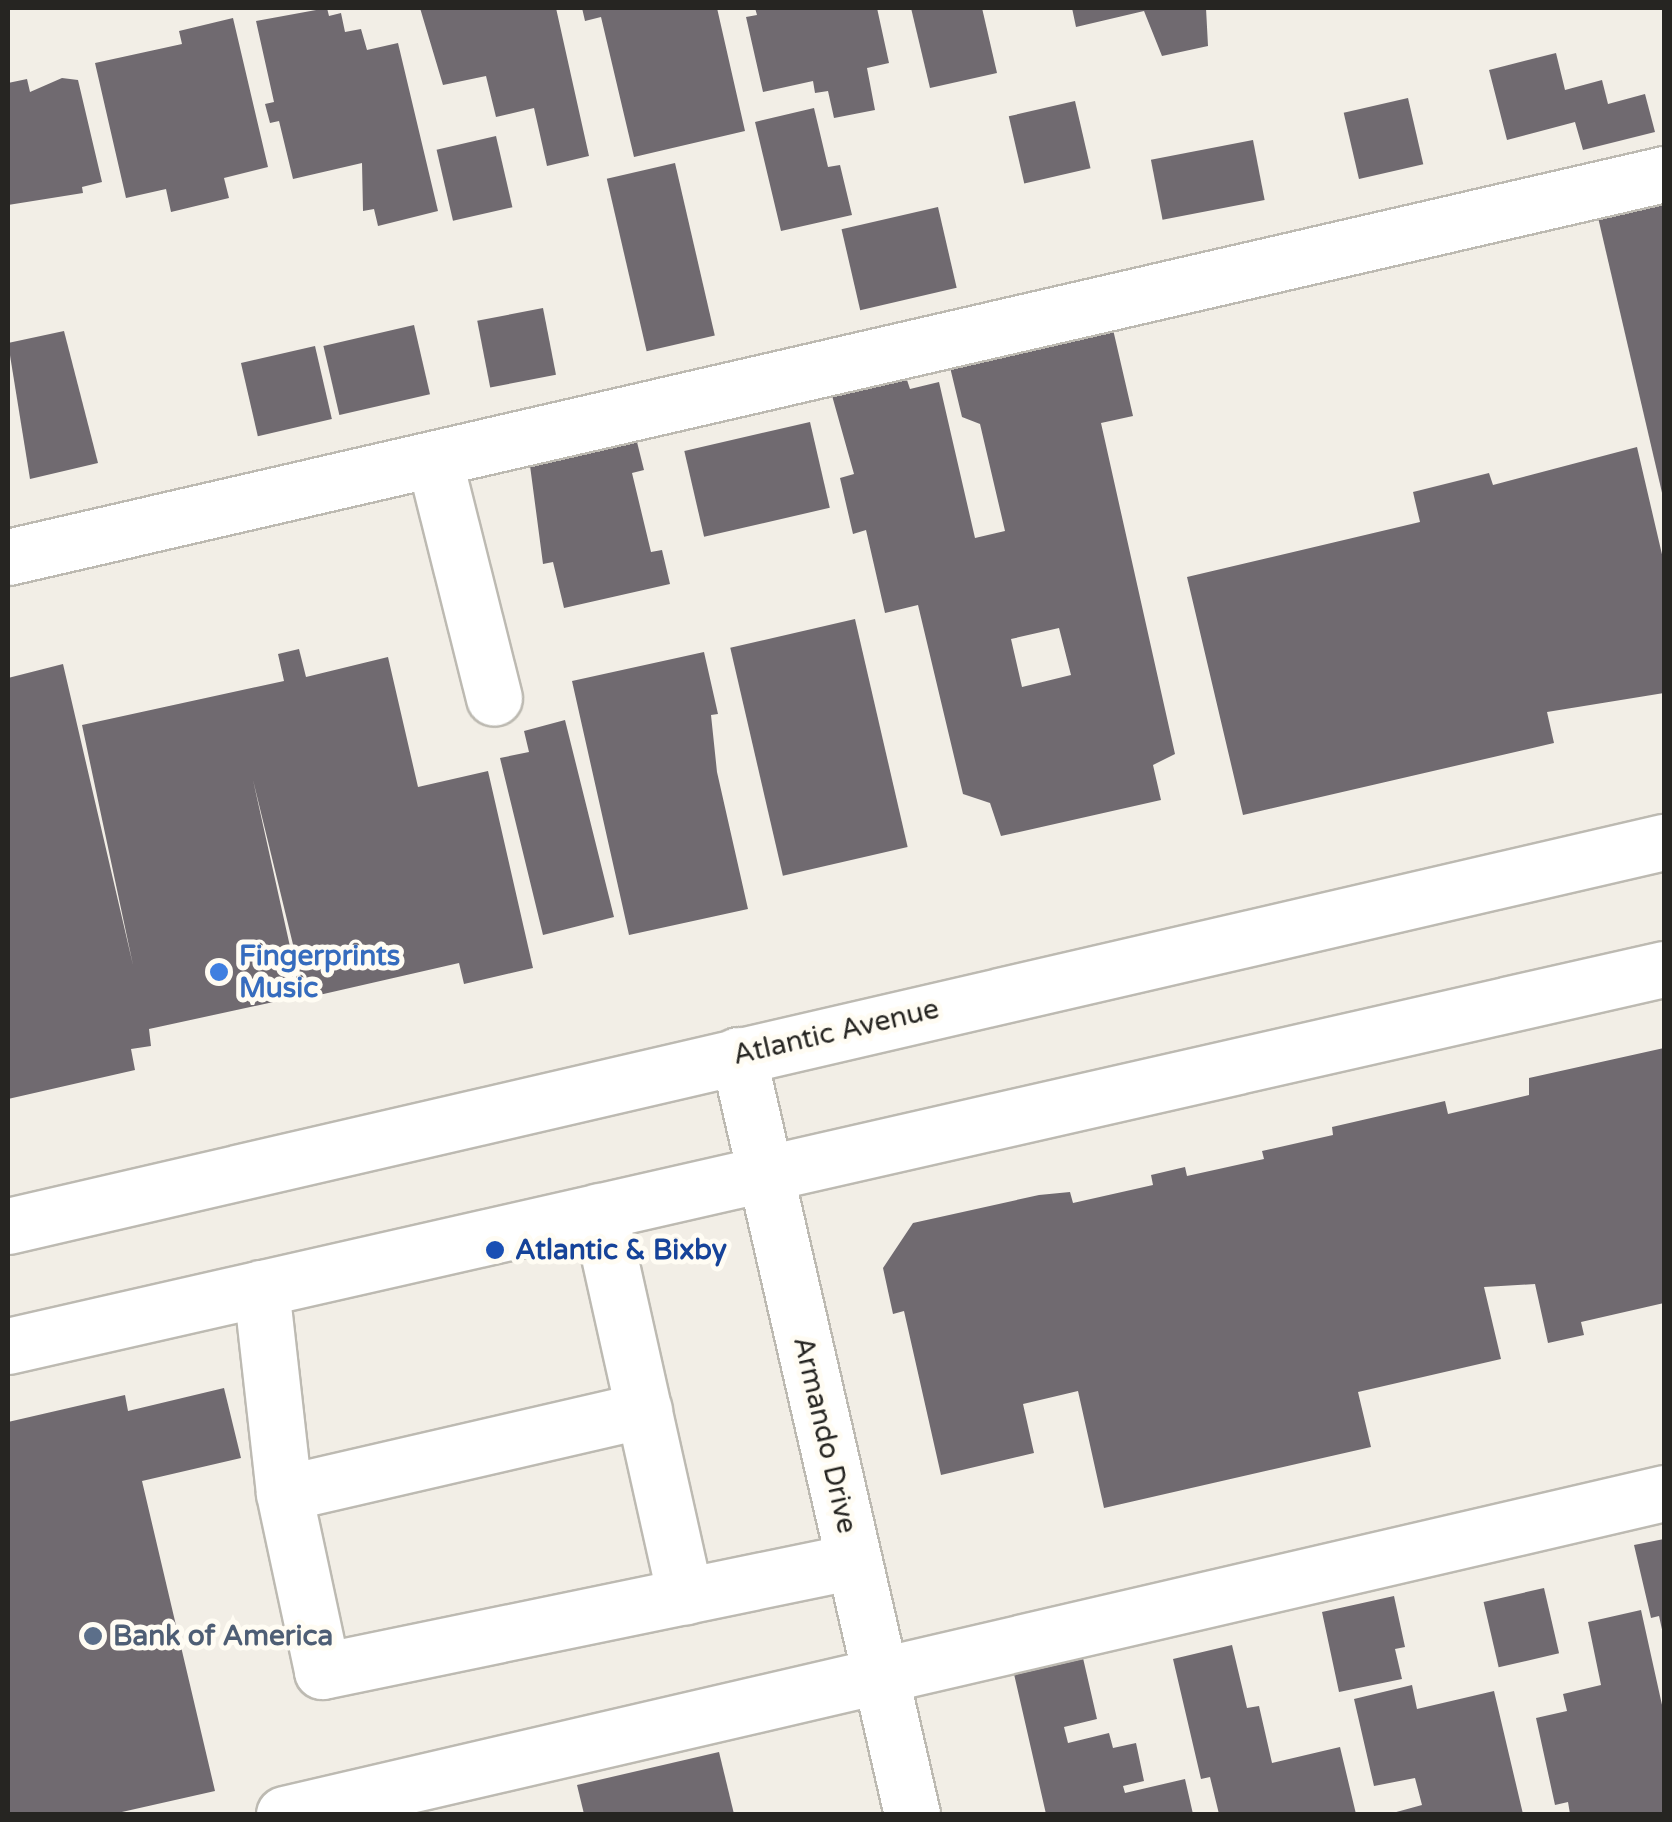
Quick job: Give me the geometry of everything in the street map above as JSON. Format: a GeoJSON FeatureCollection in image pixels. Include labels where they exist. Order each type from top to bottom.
{"type":"FeatureCollection","features":[{"type":"Feature","properties":{"kind":"main road"},"geometry":{"type":"LineString","coordinates":[[8,557],[1664,174]]}},
{"type":"Feature","properties":{"kind":"main road"},"geometry":{"type":"LineString","coordinates":[[434,459],[494,698]]}},
{"type":"Feature","properties":{"kind":"main road","name":"Atlantic Avenue"},"geometry":{"type":"LineString","coordinates":[[8,1226],[1664,842]]}},
{"type":"Feature","properties":{"kind":"main road"},"geometry":{"type":"LineString","coordinates":[[8,1346],[1664,969]]}},
{"type":"Feature","properties":{"kind":"main road","name":"Armando Drive"},"geometry":{"type":"LineString","coordinates":[[738,1055],[912,1814]]}},
{"type":"Feature","properties":{"kind":"main road"},"geometry":{"type":"LineString","coordinates":[[599,1210],[685,1596]]}},
{"type":"Feature","properties":{"kind":"main road"},"geometry":{"type":"LineString","coordinates":[[261,1288],[284,1493],[322,1671],[854,1562]]}},
{"type":"Feature","properties":{"kind":"main road"},"geometry":{"type":"LineString","coordinates":[[284,1493],[644,1410]]}},
{"type":"Feature","properties":{"kind":"main road"},"geometry":{"type":"LineString","coordinates":[[284,1814],[376,1804],[1664,1493]]}},
{"type":"Feature","properties":{"kind":"building"},"geometry":{"type":"Polygon","coordinates":[[[327,8],[329,16],[341,13],[345,32],[361,29],[367,50],[398,43],[438,211],[378,226],[374,209],[363,211],[362,163],[293,179],[279,121],[270,123],[265,104],[274,102],[256,21],[327,8]]]}},
{"type":"Feature","properties":{"kind":"building"},"geometry":{"type":"Polygon","coordinates":[[[420,8],[556,8],[589,156],[547,166],[534,108],[496,117],[486,76],[443,85],[420,8]]]}},
{"type":"Feature","properties":{"kind":"building"},"geometry":{"type":"Polygon","coordinates":[[[582,8],[717,8],[745,131],[634,157],[601,17],[585,21],[582,8]]]}},
{"type":"Feature","properties":{"kind":"building"},"geometry":{"type":"Polygon","coordinates":[[[755,8],[877,8],[889,63],[867,68],[875,110],[834,118],[828,91],[815,93],[813,81],[763,92],[746,17],[757,15],[755,8]]]}},
{"type":"Feature","properties":{"kind":"building"},"geometry":{"type":"Polygon","coordinates":[[[911,8],[982,8],[997,73],[930,88],[911,8]]]}},
{"type":"Feature","properties":{"kind":"building"},"geometry":{"type":"Polygon","coordinates":[[[1072,8],[1206,8],[1208,46],[1162,56],[1144,11],[1076,27],[1072,8]]]}},
{"type":"Feature","properties":{"kind":"building"},"geometry":{"type":"Polygon","coordinates":[[[233,18],[268,167],[224,178],[229,198],[171,212],[166,189],[126,198],[95,63],[182,44],[179,31],[233,18]]]}},
{"type":"Feature","properties":{"kind":"building"},"geometry":{"type":"Polygon","coordinates":[[[1556,53],[1565,90],[1602,80],[1608,104],[1645,94],[1655,132],[1583,150],[1575,122],[1507,140],[1489,70],[1556,53]]]}},
{"type":"Feature","properties":{"kind":"building"},"geometry":{"type":"Polygon","coordinates":[[[62,78],[78,80],[102,182],[82,187],[83,193],[8,205],[8,83],[27,79],[30,92],[62,78]]]}},
{"type":"Feature","properties":{"kind":"building"},"geometry":{"type":"Polygon","coordinates":[[[1408,98],[1423,164],[1359,179],[1344,113],[1408,98]]]}},
{"type":"Feature","properties":{"kind":"building"},"geometry":{"type":"Polygon","coordinates":[[[1075,101],[1091,168],[1024,184],[1009,116],[1075,101]]]}},
{"type":"Feature","properties":{"kind":"building"},"geometry":{"type":"Polygon","coordinates":[[[814,108],[828,167],[840,165],[852,215],[781,231],[755,122],[814,108]]]}},
{"type":"Feature","properties":{"kind":"building"},"geometry":{"type":"Polygon","coordinates":[[[496,136],[512,207],[453,221],[437,150],[496,136]]]}},
{"type":"Feature","properties":{"kind":"building"},"geometry":{"type":"Polygon","coordinates":[[[1253,140],[1265,200],[1163,220],[1151,160],[1253,140]]]}},
{"type":"Feature","properties":{"kind":"building"},"geometry":{"type":"Polygon","coordinates":[[[675,163],[715,335],[647,351],[607,179],[675,163]]]}},
{"type":"Feature","properties":{"kind":"building"},"geometry":{"type":"Polygon","coordinates":[[[1664,197],[1664,497],[1663,497],[1597,213],[1664,197]]]}},
{"type":"Feature","properties":{"kind":"building"},"geometry":{"type":"Polygon","coordinates":[[[938,207],[957,288],[860,310],[842,229],[938,207]]]}},
{"type":"Feature","properties":{"kind":"building"},"geometry":{"type":"Polygon","coordinates":[[[543,308],[556,375],[490,388],[477,321],[543,308]]]}},
{"type":"Feature","properties":{"kind":"building"},"geometry":{"type":"Polygon","coordinates":[[[414,325],[430,394],[339,415],[323,346],[414,325]]]}},
{"type":"Feature","properties":{"kind":"building"},"geometry":{"type":"Polygon","coordinates":[[[1112,325],[1133,416],[1101,423],[1175,754],[1153,765],[1161,800],[1001,836],[990,803],[963,794],[918,605],[885,613],[866,530],[853,534],[840,478],[854,474],[831,392],[905,374],[910,389],[939,382],[975,538],[1005,531],[980,424],[962,417],[949,363],[1112,325]],[[1059,628],[1011,639],[1022,687],[1071,675],[1059,628]]]}},
{"type":"Feature","properties":{"kind":"building"},"geometry":{"type":"Polygon","coordinates":[[[64,331],[98,463],[30,479],[8,343],[64,331]]]}},
{"type":"Feature","properties":{"kind":"building"},"geometry":{"type":"Polygon","coordinates":[[[315,346],[332,419],[258,436],[241,363],[315,346]]]}},
{"type":"Feature","properties":{"kind":"building"},"geometry":{"type":"Polygon","coordinates":[[[810,422],[830,508],[704,537],[684,451],[810,422]]]}},
{"type":"Feature","properties":{"kind":"building"},"geometry":{"type":"Polygon","coordinates":[[[635,434],[644,470],[632,473],[651,552],[662,550],[670,584],[564,608],[553,562],[543,564],[529,458],[635,434]]]}},
{"type":"Feature","properties":{"kind":"building"},"geometry":{"type":"Polygon","coordinates":[[[1637,447],[1664,563],[1664,693],[1547,712],[1554,743],[1243,815],[1187,577],[1420,522],[1413,492],[1489,473],[1493,485],[1637,447]]]}},
{"type":"Feature","properties":{"kind":"building"},"geometry":{"type":"Polygon","coordinates":[[[855,619],[908,847],[783,876],[730,648],[855,619]]]}},
{"type":"Feature","properties":{"kind":"building"},"geometry":{"type":"Polygon","coordinates":[[[299,649],[306,677],[388,657],[418,787],[488,771],[533,968],[464,984],[459,963],[306,998],[253,780],[301,996],[149,1029],[151,1046],[131,1049],[135,1070],[8,1099],[8,678],[63,664],[133,965],[82,725],[284,681],[278,654],[299,649]]]}},
{"type":"Feature","properties":{"kind":"building"},"geometry":{"type":"Polygon","coordinates":[[[704,652],[718,714],[711,715],[717,772],[748,909],[629,935],[572,681],[704,652]]]}},
{"type":"Feature","properties":{"kind":"building"},"geometry":{"type":"Polygon","coordinates":[[[565,720],[614,917],[543,935],[500,758],[529,752],[524,731],[565,720]]]}},
{"type":"Feature","properties":{"kind":"building"},"geometry":{"type":"Polygon","coordinates":[[[1664,1048],[1664,1303],[1581,1322],[1584,1335],[1548,1343],[1535,1284],[1484,1287],[1501,1359],[1358,1392],[1371,1447],[1104,1508],[1078,1391],[1023,1404],[1034,1453],[941,1475],[904,1311],[893,1314],[883,1268],[913,1223],[1039,1195],[1070,1192],[1073,1203],[1153,1185],[1151,1175],[1185,1167],[1187,1176],[1264,1159],[1262,1151],[1333,1135],[1332,1127],[1445,1101],[1448,1114],[1529,1095],[1529,1078],[1664,1048]]]}},
{"type":"Feature","properties":{"kind":"building","name":"Bank of America"},"geometry":{"type":"Polygon","coordinates":[[[224,1388],[241,1458],[142,1481],[215,1791],[113,1814],[8,1814],[8,1422],[125,1395],[128,1411],[224,1388]]]}},
{"type":"Feature","properties":{"kind":"building"},"geometry":{"type":"Polygon","coordinates":[[[1664,1539],[1663,1634],[1659,1616],[1651,1618],[1634,1545],[1664,1539]]]}},
{"type":"Feature","properties":{"kind":"building"},"geometry":{"type":"Polygon","coordinates":[[[1544,1588],[1559,1653],[1499,1667],[1484,1602],[1544,1588]]]}},
{"type":"Feature","properties":{"kind":"building"},"geometry":{"type":"Polygon","coordinates":[[[1394,1596],[1405,1647],[1395,1649],[1402,1679],[1339,1692],[1322,1612],[1394,1596]]]}},
{"type":"Feature","properties":{"kind":"building"},"geometry":{"type":"Polygon","coordinates":[[[1641,1610],[1664,1714],[1664,1814],[1570,1814],[1568,1802],[1555,1805],[1536,1718],[1567,1711],[1563,1694],[1601,1685],[1588,1622],[1641,1610]]]}},
{"type":"Feature","properties":{"kind":"building"},"geometry":{"type":"Polygon","coordinates":[[[1232,1645],[1247,1708],[1259,1706],[1272,1763],[1340,1747],[1356,1814],[1219,1814],[1210,1777],[1201,1779],[1173,1659],[1232,1645]]]}},
{"type":"Feature","properties":{"kind":"building"},"geometry":{"type":"Polygon","coordinates":[[[1083,1658],[1097,1719],[1064,1727],[1068,1743],[1109,1733],[1113,1748],[1136,1743],[1144,1781],[1123,1786],[1125,1793],[1185,1779],[1193,1814],[1046,1814],[1014,1674],[1083,1658]]]}},
{"type":"Feature","properties":{"kind":"building"},"geometry":{"type":"Polygon","coordinates":[[[1412,1685],[1417,1709],[1494,1691],[1523,1814],[1389,1814],[1422,1805],[1415,1778],[1374,1786],[1354,1699],[1412,1685]]]}},
{"type":"Feature","properties":{"kind":"building"},"geometry":{"type":"Polygon","coordinates":[[[719,1752],[734,1814],[584,1814],[577,1785],[719,1752]]]}},
{"type":"Feature","properties":{"kind":"place","name":"Fingerprints Music"},"geometry":{"type":"Point","coordinates":[219,972]}},
{"type":"Feature","properties":{"kind":"place","name":"Atlantic & Bixby"},"geometry":{"type":"Point","coordinates":[495,1250]}},
{"type":"Feature","properties":{"kind":"place","name":"Bank of America"},"geometry":{"type":"Point","coordinates":[93,1636]}}]}
